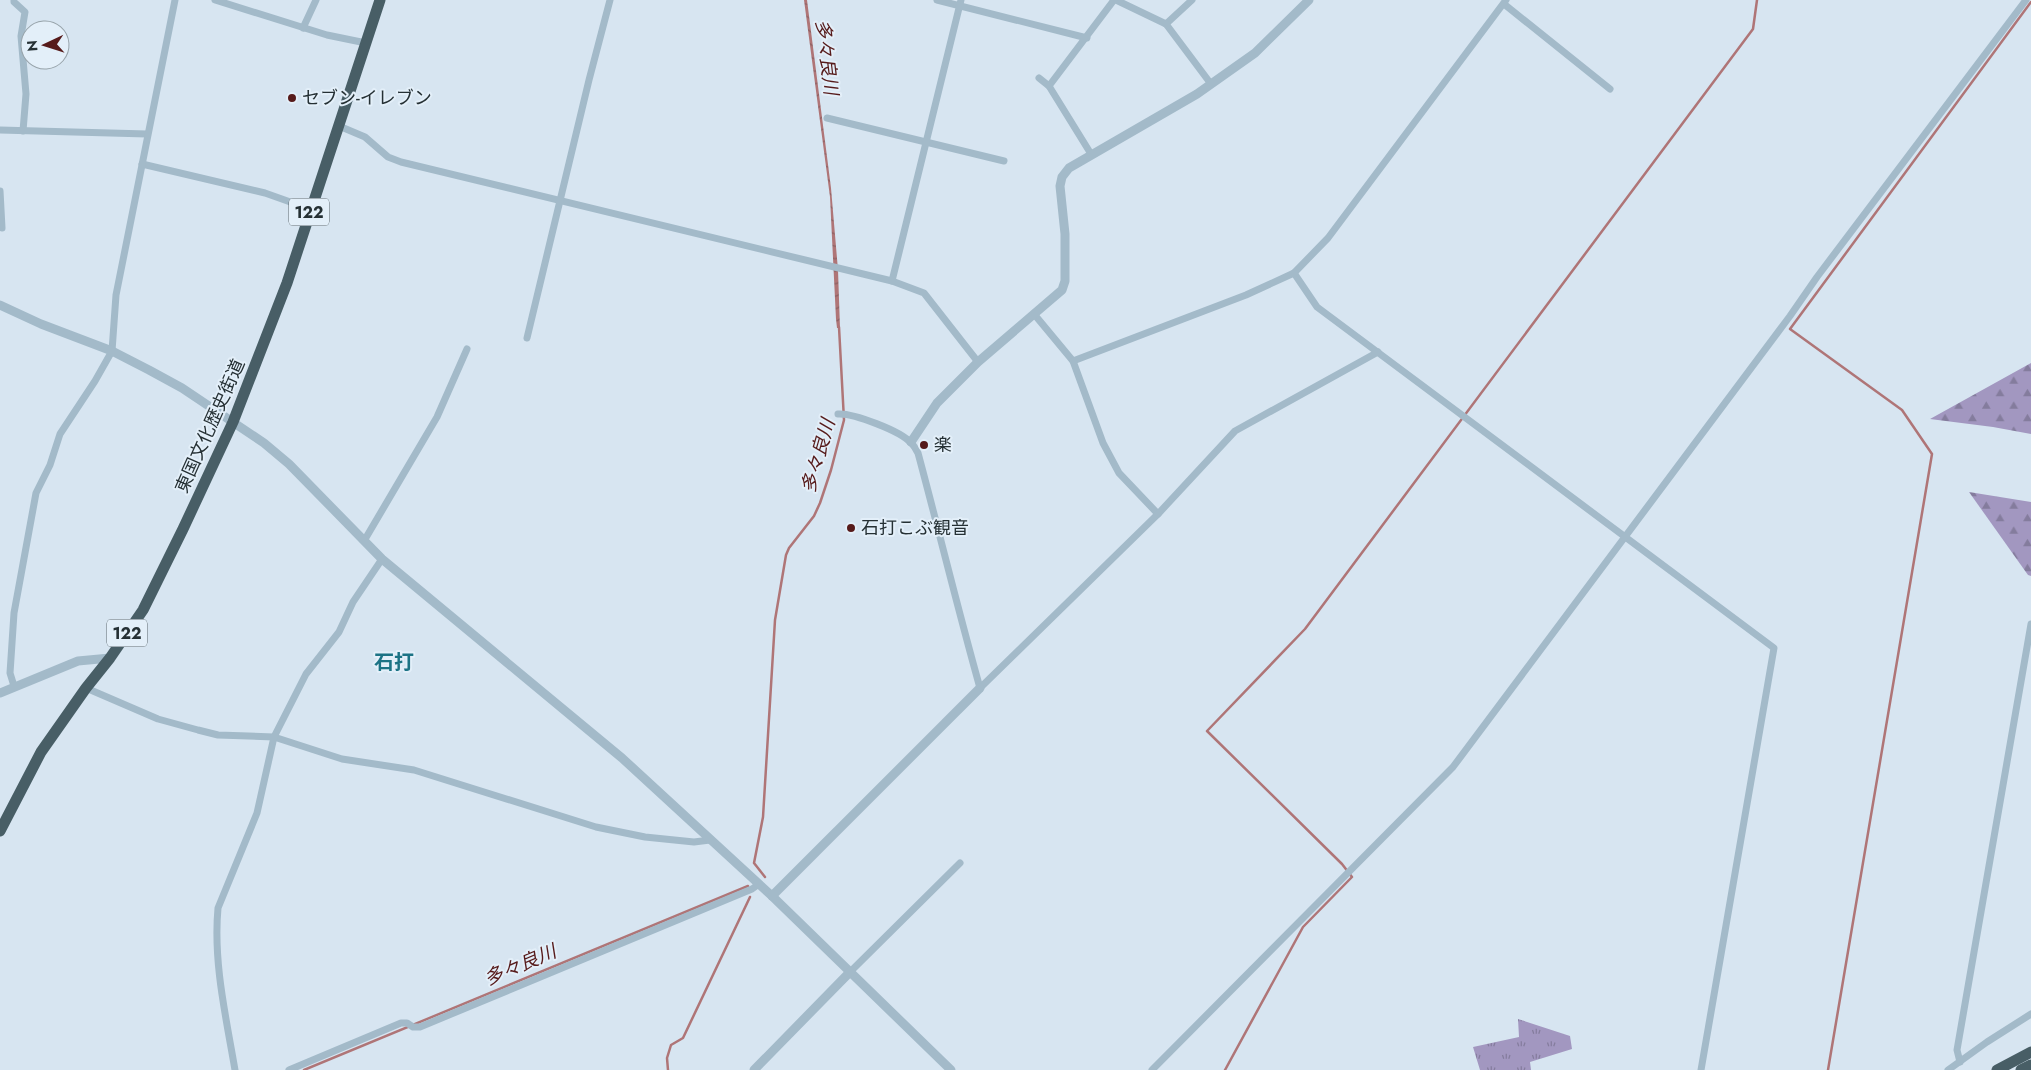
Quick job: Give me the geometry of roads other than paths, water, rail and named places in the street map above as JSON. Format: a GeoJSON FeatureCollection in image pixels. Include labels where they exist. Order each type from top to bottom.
{"type":"FeatureCollection","features":[{"type":"Feature","properties":{"kind":"highway","name":"東国文化歴史街道"},"geometry":{"type":"LineString","coordinates":[[0,831],[41,752],[143,610],[158,583],[233,422],[287,283],[380,0]]}},
{"type":"Feature","properties":{"kind":"highway"},"geometry":{"type":"LineString","coordinates":[[1997,1070],[2031,1052]]}},
{"type":"Feature","properties":{"kind":"highway"},"geometry":{"type":"LineString","coordinates":[[2021,1070],[2031,1065]]}},
{"type":"Feature","properties":{"kind":"street"},"geometry":{"type":"LineString","coordinates":[[14,0],[25,12],[20,36],[26,94],[23,131]]}},
{"type":"Feature","properties":{"kind":"street"},"geometry":{"type":"LineString","coordinates":[[14,686],[10,673],[14,613],[36,493],[50,465],[60,434],[95,381],[112,351],[116,295],[175,0]]}},
{"type":"Feature","properties":{"kind":"street"},"geometry":{"type":"LineString","coordinates":[[215,0],[303,28],[366,43]]}},
{"type":"Feature","properties":{"kind":"street"},"geometry":{"type":"LineString","coordinates":[[303,28],[316,0]]}},
{"type":"Feature","properties":{"kind":"street"},"geometry":{"type":"LineString","coordinates":[[527,338],[610,0]]}},
{"type":"Feature","properties":{"kind":"street"},"geometry":{"type":"LineString","coordinates":[[937,0],[960,3],[1087,38]]}},
{"type":"Feature","properties":{"kind":"street"},"geometry":{"type":"LineString","coordinates":[[1049,86],[1115,0],[1166,24],[1212,84]]}},
{"type":"Feature","properties":{"kind":"street"},"geometry":{"type":"LineString","coordinates":[[1166,24],[1192,0]]}},
{"type":"Feature","properties":{"kind":"street"},"geometry":{"type":"LineString","coordinates":[[910,442],[937,403],[978,362],[1062,290],[1066,234],[1060,186],[1062,177],[1069,168],[1212,84],[1255,53],[1309,0]]}},
{"type":"Feature","properties":{"kind":"street"},"geometry":{"type":"LineString","coordinates":[[1152,1070],[1453,766],[1790,316],[1822,269],[2026,0]]}},
{"type":"Feature","properties":{"kind":"street"},"geometry":{"type":"LineString","coordinates":[[1073,361],[1246,295],[1294,273],[1328,238],[1505,2],[1610,89]]}},
{"type":"Feature","properties":{"kind":"street"},"geometry":{"type":"LineString","coordinates":[[892,281],[960,3]]}},
{"type":"Feature","properties":{"kind":"street"},"geometry":{"type":"LineString","coordinates":[[1039,78],[1049,86],[1091,154]]}},
{"type":"Feature","properties":{"kind":"street"},"geometry":{"type":"LineString","coordinates":[[827,118],[1004,161]]}},
{"type":"Feature","properties":{"kind":"street"},"geometry":{"type":"LineString","coordinates":[[339,126],[366,137],[388,157],[401,162],[892,281],[924,293],[978,362]]}},
{"type":"Feature","properties":{"kind":"street"},"geometry":{"type":"LineString","coordinates":[[0,130],[147,134]]}},
{"type":"Feature","properties":{"kind":"street"},"geometry":{"type":"LineString","coordinates":[[142,164],[264,193],[310,209]]}},
{"type":"Feature","properties":{"kind":"street"},"geometry":{"type":"LineString","coordinates":[[0,191],[2,228]]}},
{"type":"Feature","properties":{"kind":"street"},"geometry":{"type":"LineString","coordinates":[[1294,273],[1317,307],[1774,648],[1701,1070]]}},
{"type":"Feature","properties":{"kind":"street"},"geometry":{"type":"LineString","coordinates":[[0,304],[41,324],[112,351],[182,388],[264,443],[289,464],[382,559],[622,758],[772,896],[951,1070]]}},
{"type":"Feature","properties":{"kind":"street"},"geometry":{"type":"LineString","coordinates":[[1034,314],[1073,361],[1103,443],[1119,473],[1158,514]]}},
{"type":"Feature","properties":{"kind":"street"},"geometry":{"type":"LineString","coordinates":[[364,541],[438,417],[467,349]]}},
{"type":"Feature","properties":{"kind":"street"},"geometry":{"type":"LineString","coordinates":[[772,896],[980,688],[1158,514],[1235,431],[1378,352]]}},
{"type":"Feature","properties":{"kind":"street"},"geometry":{"type":"LineString","coordinates":[[838,414],[848,413],[883,427],[910,442],[918,453],[940,535],[953,594],[980,688]]}},
{"type":"Feature","properties":{"kind":"street"},"geometry":{"type":"LineString","coordinates":[[236,1070],[221,994],[218,908],[257,813],[274,737],[306,674],[339,632],[353,602],[382,559]]}},
{"type":"Feature","properties":{"kind":"street"},"geometry":{"type":"LineString","coordinates":[[1960,1062],[1958,1050],[1962,1022],[2031,624]]}},
{"type":"Feature","properties":{"kind":"street"},"geometry":{"type":"LineString","coordinates":[[0,693],[78,661],[110,658]]}},
{"type":"Feature","properties":{"kind":"street"},"geometry":{"type":"LineString","coordinates":[[86,688],[158,720],[218,735],[274,737],[342,760],[414,770],[596,827],[645,837],[694,842],[710,840]]}},
{"type":"Feature","properties":{"kind":"street"},"geometry":{"type":"LineString","coordinates":[[754,1070],[960,863]]}},
{"type":"Feature","properties":{"kind":"street"},"geometry":{"type":"LineString","coordinates":[[289,1070],[401,1023],[407,1023],[413,1027],[420,1026],[743,893],[759,884]]}},
{"type":"Feature","properties":{"kind":"street"},"geometry":{"type":"LineString","coordinates":[[1948,1070],[2031,1014]]}},
{"type":"Feature","properties":{"kind":"water"},"geometry":{"type":"Polygon","coordinates":[[[804,0],[807,0],[831,188],[838,270],[840,328],[837,328],[836,319],[830,197],[804,0]]]}},
{"type":"Feature","properties":{"kind":"waterway"},"geometry":{"type":"LineString","coordinates":[[1225,1070],[1303,927],[1352,877],[1342,864],[1207,731],[1305,629],[1753,29],[1757,0]]}},
{"type":"Feature","properties":{"kind":"waterway"},"geometry":{"type":"LineString","coordinates":[[1828,1070],[1932,454],[1902,410],[1790,329],[2031,2]]}},
{"type":"Feature","properties":{"kind":"waterway","name":"多々良川"},"geometry":{"type":"LineString","coordinates":[[765,877],[754,863],[763,817],[775,620],[786,555],[789,548],[814,516],[820,503],[844,420],[839,327]]}},
{"type":"Feature","properties":{"kind":"waterway","name":"多々良川"},"geometry":{"type":"LineString","coordinates":[[304,1070],[748,886]]}},
{"type":"Feature","properties":{"kind":"waterway"},"geometry":{"type":"LineString","coordinates":[[668,1070],[667,1058],[671,1045],[683,1038],[750,897]]}},
{"type":"Feature","properties":{"kind":"place","name":"セブン-イレブン"},"geometry":{"type":"Point","coordinates":[292,98]}},
{"type":"Feature","properties":{"kind":"place","name":"楽"},"geometry":{"type":"Point","coordinates":[924,445]}},
{"type":"Feature","properties":{"kind":"place","name":"石打こぶ観音"},"geometry":{"type":"Point","coordinates":[851,528]}},
{"type":"Feature","properties":{"kind":"district","name":"石打"},"geometry":{"type":"Point","coordinates":[394,662]}}]}
